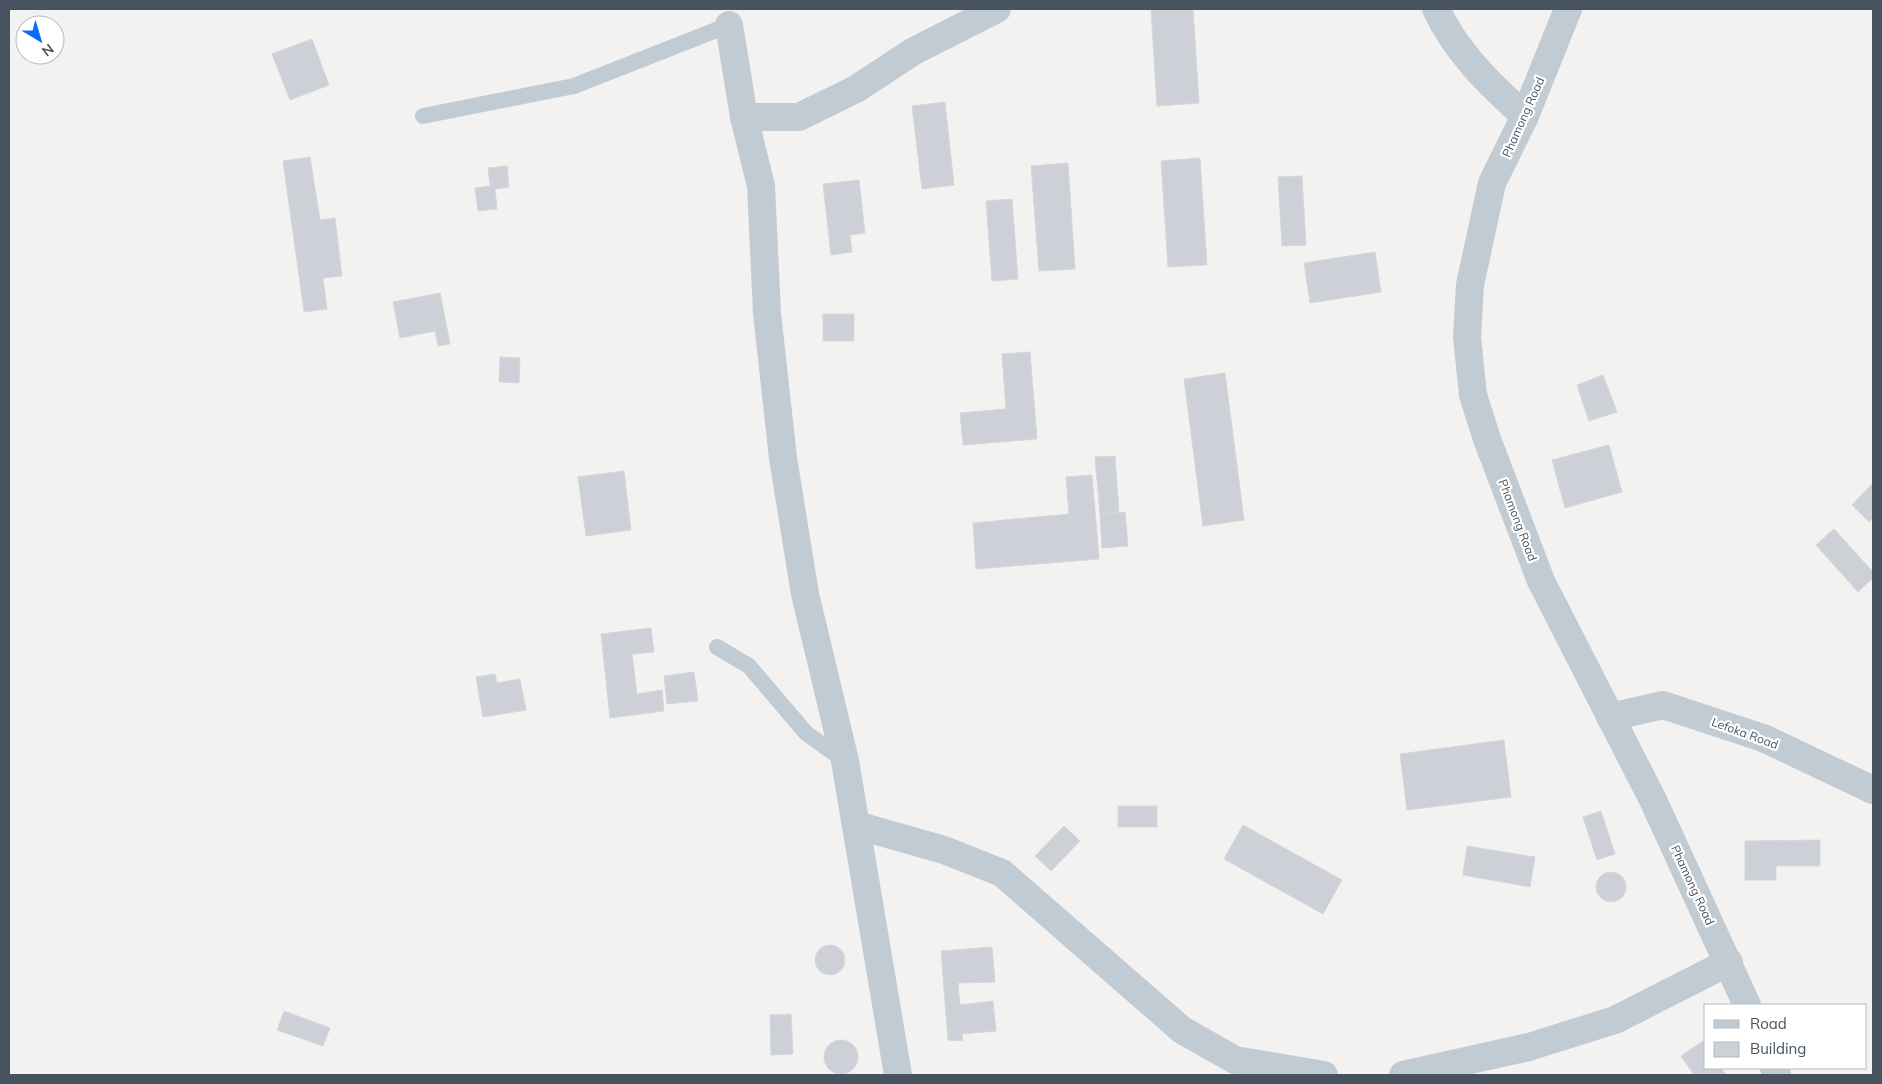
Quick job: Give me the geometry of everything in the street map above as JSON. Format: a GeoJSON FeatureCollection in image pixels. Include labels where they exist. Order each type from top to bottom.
{"type":"FeatureCollection","features":[{"type":"Feature","properties":{"kind":"street"},"geometry":{"type":"LineString","coordinates":[[744,117],[798,117],[856,89],[914,51],[997,9]]}},
{"type":"Feature","properties":{"kind":"street"},"geometry":{"type":"LineString","coordinates":[[1436,9],[1444,25],[1485,81],[1525,116]]}},
{"type":"Feature","properties":{"kind":"street","name":"Phamong Road"},"geometry":{"type":"LineString","coordinates":[[1568,9],[1525,116],[1492,183],[1470,285],[1468,337],[1473,394],[1487,439],[1541,581],[1653,800],[1729,962],[1747,1004]]}},
{"type":"Feature","properties":{"kind":"street"},"geometry":{"type":"LineString","coordinates":[[729,25],[744,117],[761,186],[767,313],[785,468],[806,594],[845,761],[898,1075]]}},
{"type":"Feature","properties":{"kind":"street","name":"Lefoka Road"},"geometry":{"type":"LineString","coordinates":[[1610,717],[1663,705],[1763,738],[1873,790]]}},
{"type":"Feature","properties":{"kind":"street"},"geometry":{"type":"LineString","coordinates":[[856,826],[944,850],[1002,874],[1182,1030],[1235,1060],[1324,1075]]}},
{"type":"Feature","properties":{"kind":"street"},"geometry":{"type":"LineString","coordinates":[[1403,1075],[1529,1047],[1615,1020],[1729,962]]}},
{"type":"Feature","properties":{"kind":"lane"},"geometry":{"type":"LineString","coordinates":[[424,116],[574,86],[729,25]]}},
{"type":"Feature","properties":{"kind":"lane"},"geometry":{"type":"LineString","coordinates":[[717,646],[749,666],[806,733],[845,761]]}},
{"type":"Feature","properties":{"kind":"building"},"geometry":{"type":"Polygon","coordinates":[[[1151,9],[1193,9],[1199,103],[1157,106],[1151,9]]]}},
{"type":"Feature","properties":{"kind":"building"},"geometry":{"type":"Polygon","coordinates":[[[312,39],[329,85],[290,100],[272,54],[312,39]]]}},
{"type":"Feature","properties":{"kind":"building"},"geometry":{"type":"Polygon","coordinates":[[[945,102],[954,185],[922,189],[912,106],[945,102]]]}},
{"type":"Feature","properties":{"kind":"building"},"geometry":{"type":"Polygon","coordinates":[[[310,157],[320,220],[335,218],[342,276],[323,278],[327,309],[304,312],[283,161],[310,157]]]}},
{"type":"Feature","properties":{"kind":"building"},"geometry":{"type":"Polygon","coordinates":[[[1200,158],[1207,265],[1168,267],[1161,161],[1200,158]]]}},
{"type":"Feature","properties":{"kind":"building"},"geometry":{"type":"Polygon","coordinates":[[[1068,163],[1075,269],[1039,271],[1031,166],[1068,163]]]}},
{"type":"Feature","properties":{"kind":"building"},"geometry":{"type":"Polygon","coordinates":[[[507,166],[509,187],[495,189],[497,209],[478,211],[475,188],[490,186],[488,168],[507,166]]]}},
{"type":"Feature","properties":{"kind":"building"},"geometry":{"type":"Polygon","coordinates":[[[1302,176],[1306,245],[1282,246],[1278,177],[1302,176]]]}},
{"type":"Feature","properties":{"kind":"building"},"geometry":{"type":"Polygon","coordinates":[[[859,180],[865,233],[850,235],[852,252],[831,255],[823,184],[859,180]]]}},
{"type":"Feature","properties":{"kind":"building"},"geometry":{"type":"Polygon","coordinates":[[[1012,199],[1018,279],[992,281],[986,201],[1012,199]]]}},
{"type":"Feature","properties":{"kind":"building"},"geometry":{"type":"Polygon","coordinates":[[[1375,252],[1381,292],[1310,303],[1304,263],[1375,252]]]}},
{"type":"Feature","properties":{"kind":"building"},"geometry":{"type":"Polygon","coordinates":[[[440,293],[450,344],[438,346],[435,331],[400,338],[393,302],[440,293]]]}},
{"type":"Feature","properties":{"kind":"building"},"geometry":{"type":"Polygon","coordinates":[[[823,314],[854,314],[854,341],[823,341],[823,314]]]}},
{"type":"Feature","properties":{"kind":"building"},"geometry":{"type":"Polygon","coordinates":[[[1030,352],[1037,439],[963,445],[960,413],[1006,409],[1002,354],[1030,352]]]}},
{"type":"Feature","properties":{"kind":"building"},"geometry":{"type":"Polygon","coordinates":[[[500,357],[520,358],[519,383],[499,382],[500,357]]]}},
{"type":"Feature","properties":{"kind":"building"},"geometry":{"type":"Polygon","coordinates":[[[1225,373],[1244,520],[1203,526],[1184,379],[1225,373]]]}},
{"type":"Feature","properties":{"kind":"building"},"geometry":{"type":"Polygon","coordinates":[[[1603,375],[1617,412],[1589,421],[1577,385],[1603,375]]]}},
{"type":"Feature","properties":{"kind":"building"},"geometry":{"type":"Polygon","coordinates":[[[1609,445],[1622,492],[1565,508],[1552,460],[1609,445]]]}},
{"type":"Feature","properties":{"kind":"building"},"geometry":{"type":"Polygon","coordinates":[[[1115,456],[1119,512],[1100,514],[1095,457],[1115,456]]]}},
{"type":"Feature","properties":{"kind":"building"},"geometry":{"type":"Polygon","coordinates":[[[624,471],[631,530],[586,536],[578,477],[624,471]]]}},
{"type":"Feature","properties":{"kind":"building"},"geometry":{"type":"Polygon","coordinates":[[[1092,475],[1099,559],[976,569],[973,523],[1069,514],[1066,477],[1092,475]]]}},
{"type":"Feature","properties":{"kind":"building"},"geometry":{"type":"Polygon","coordinates":[[[1873,483],[1873,518],[1869,522],[1852,505],[1873,483]]]}},
{"type":"Feature","properties":{"kind":"building"},"geometry":{"type":"Polygon","coordinates":[[[1125,512],[1128,546],[1102,548],[1100,514],[1125,512]]]}},
{"type":"Feature","properties":{"kind":"building"},"geometry":{"type":"Polygon","coordinates":[[[1834,529],[1873,572],[1873,578],[1858,592],[1816,545],[1834,529]]]}},
{"type":"Feature","properties":{"kind":"building"},"geometry":{"type":"Polygon","coordinates":[[[651,628],[654,652],[632,654],[637,694],[662,690],[664,711],[610,718],[601,634],[651,628]]]}},
{"type":"Feature","properties":{"kind":"building"},"geometry":{"type":"Polygon","coordinates":[[[694,672],[698,701],[667,704],[664,676],[694,672]]]}},
{"type":"Feature","properties":{"kind":"building"},"geometry":{"type":"Polygon","coordinates":[[[495,674],[497,683],[520,679],[526,710],[483,717],[476,677],[495,674]]]}},
{"type":"Feature","properties":{"kind":"building"},"geometry":{"type":"Polygon","coordinates":[[[1504,740],[1511,797],[1407,810],[1400,754],[1504,740]]]}},
{"type":"Feature","properties":{"kind":"building"},"geometry":{"type":"Polygon","coordinates":[[[1118,806],[1157,806],[1157,827],[1118,827],[1118,806]]]}},
{"type":"Feature","properties":{"kind":"building"},"geometry":{"type":"Polygon","coordinates":[[[1601,811],[1615,854],[1597,860],[1583,817],[1601,811]]]}},
{"type":"Feature","properties":{"kind":"building"},"geometry":{"type":"Polygon","coordinates":[[[1243,825],[1342,880],[1323,914],[1224,859],[1243,825]]]}},
{"type":"Feature","properties":{"kind":"building"},"geometry":{"type":"Polygon","coordinates":[[[1064,826],[1080,841],[1051,871],[1035,856],[1064,826]]]}},
{"type":"Feature","properties":{"kind":"building"},"geometry":{"type":"Polygon","coordinates":[[[1820,840],[1820,866],[1776,866],[1776,880],[1745,880],[1745,841],[1820,840]]]}},
{"type":"Feature","properties":{"kind":"building"},"geometry":{"type":"Polygon","coordinates":[[[1467,846],[1535,857],[1530,887],[1463,875],[1467,846]]]}},
{"type":"Feature","properties":{"kind":"building"},"geometry":{"type":"Polygon","coordinates":[[[1611,872],[1622,876],[1626,887],[1622,898],[1611,902],[1600,898],[1596,887],[1600,876],[1611,872]]]}},
{"type":"Feature","properties":{"kind":"building"},"geometry":{"type":"Polygon","coordinates":[[[830,945],[836,946],[844,954],[844,966],[836,974],[830,975],[824,974],[816,966],[815,960],[816,954],[824,946],[830,945]]]}},
{"type":"Feature","properties":{"kind":"building"},"geometry":{"type":"Polygon","coordinates":[[[992,947],[995,982],[958,983],[960,1005],[993,1001],[996,1031],[962,1034],[963,1041],[948,1040],[941,951],[992,947]]]}},
{"type":"Feature","properties":{"kind":"building"},"geometry":{"type":"Polygon","coordinates":[[[284,1011],[330,1028],[323,1046],[277,1030],[284,1011]]]}},
{"type":"Feature","properties":{"kind":"building"},"geometry":{"type":"Polygon","coordinates":[[[791,1014],[793,1054],[771,1055],[770,1015],[791,1014]]]}},
{"type":"Feature","properties":{"kind":"building"},"geometry":{"type":"Polygon","coordinates":[[[841,1040],[853,1045],[858,1057],[853,1069],[841,1074],[829,1069],[824,1057],[829,1045],[841,1040]]]}},
{"type":"Feature","properties":{"kind":"building"},"geometry":{"type":"Polygon","coordinates":[[[1703,1041],[1704,1069],[1722,1069],[1726,1075],[1694,1075],[1681,1056],[1703,1041]]]}}]}
